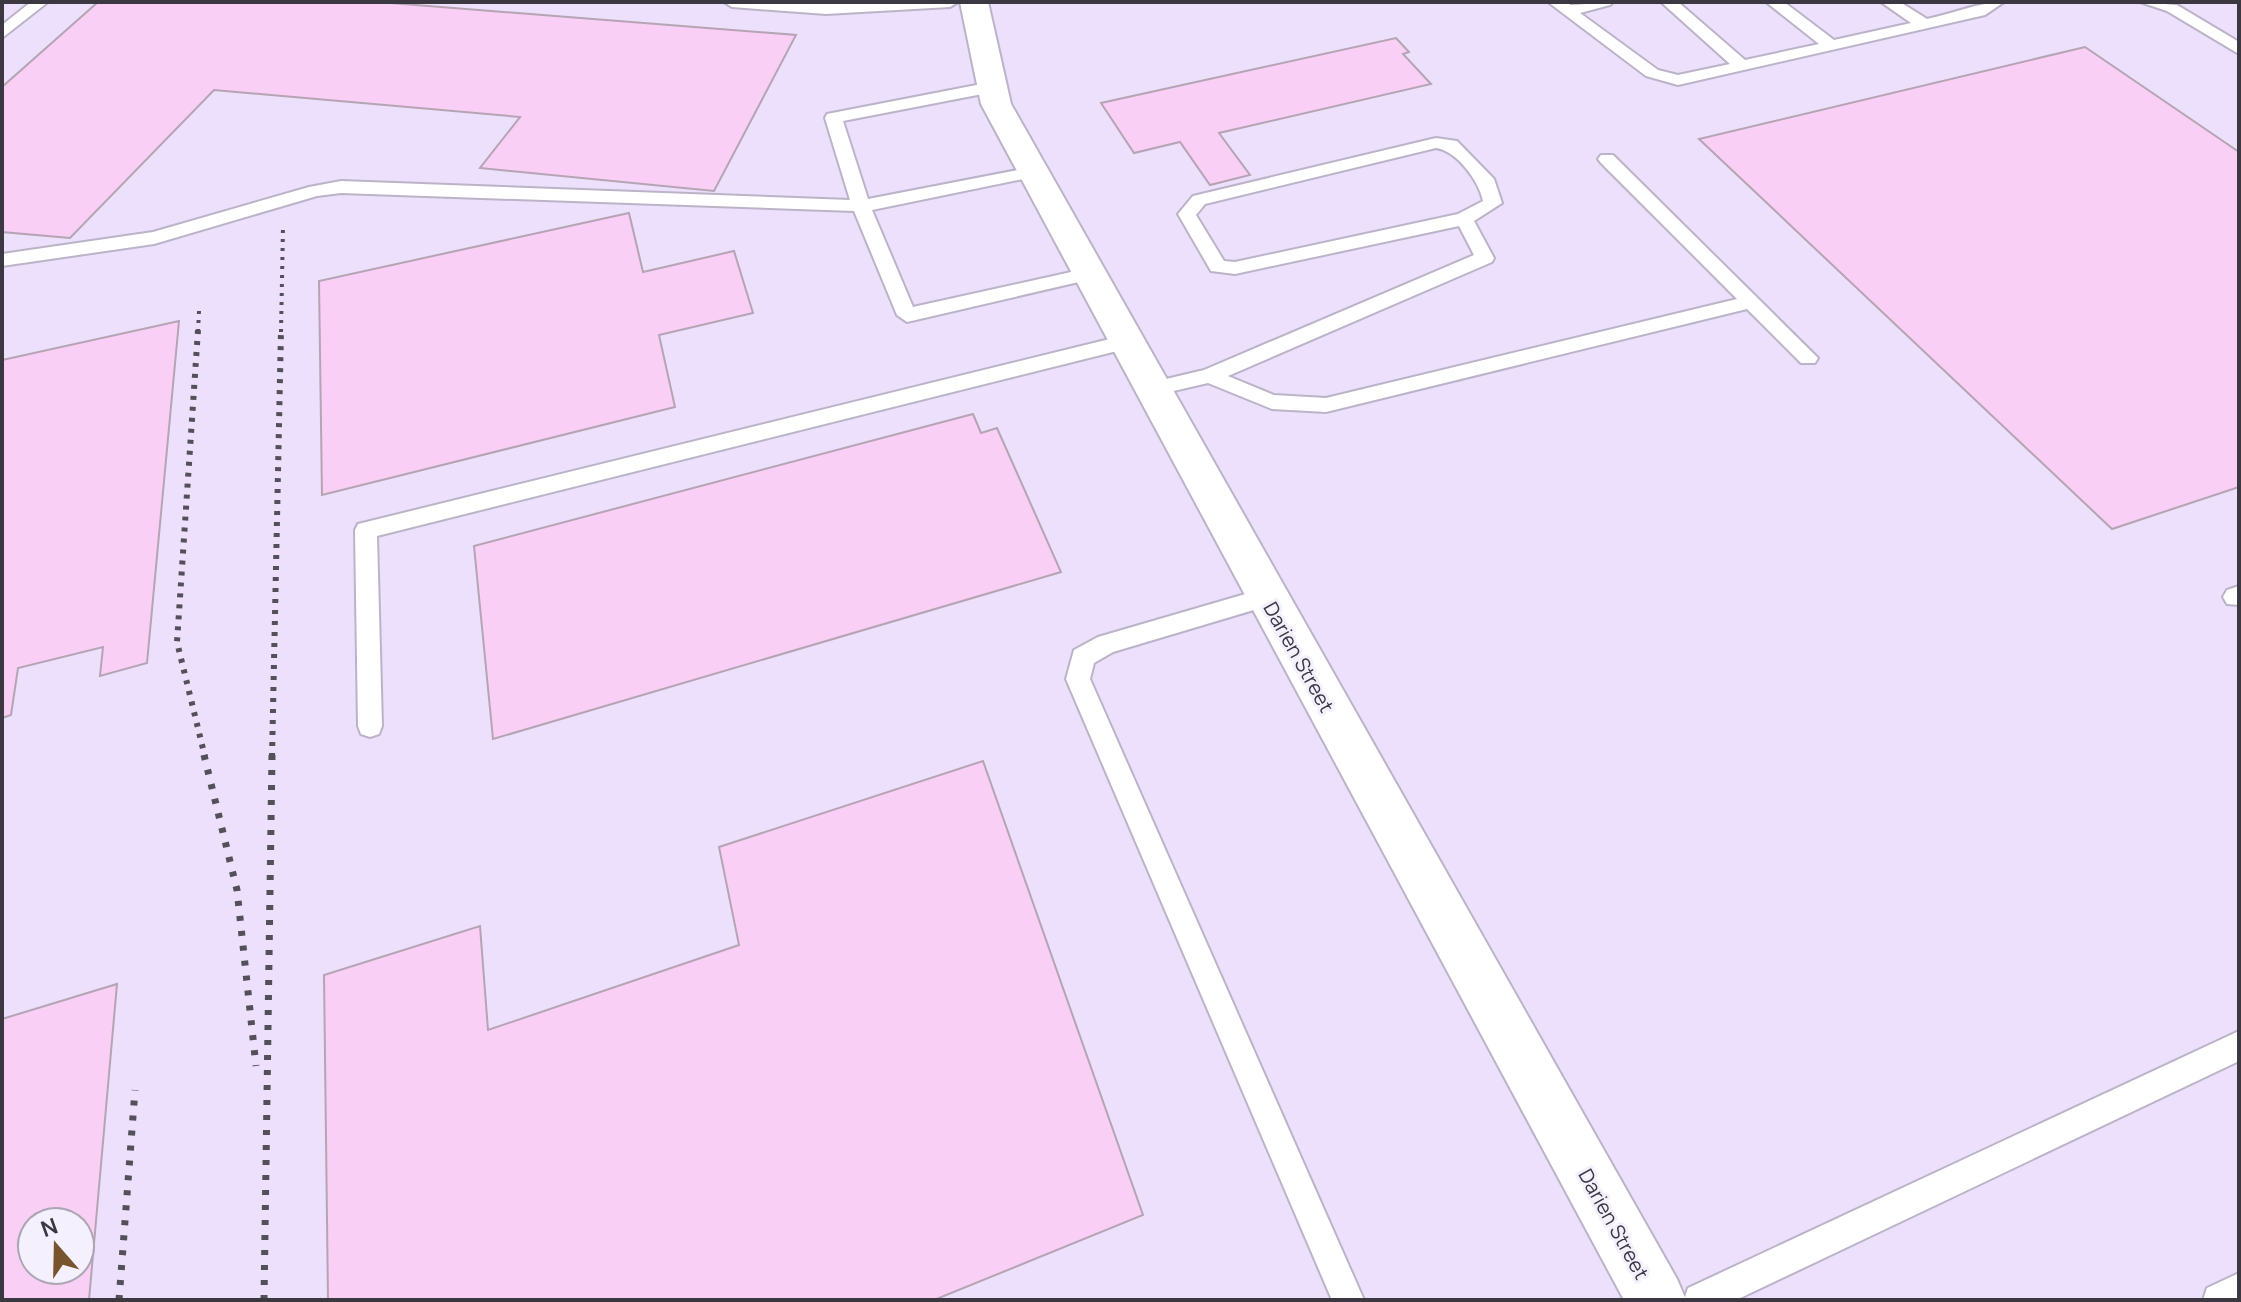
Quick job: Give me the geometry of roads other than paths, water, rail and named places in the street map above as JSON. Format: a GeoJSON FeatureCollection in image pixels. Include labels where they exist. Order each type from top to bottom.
{"type":"FeatureCollection","features":[{"type":"Feature","properties":{"kind":"street","name":"Darien Street"},"geometry":{"type":"LineString","coordinates":[[974,2],[996,104],[1656,1300]]}},
{"type":"Feature","properties":{"kind":"lane"},"geometry":{"type":"LineString","coordinates":[[2,33],[40,2]]}},
{"type":"Feature","properties":{"kind":"lane"},"geometry":{"type":"LineString","coordinates":[[732,2],[826,9],[950,2]]}},
{"type":"Feature","properties":{"kind":"lane"},"geometry":{"type":"LineString","coordinates":[[1562,6],[1605,2]]}},
{"type":"Feature","properties":{"kind":"lane"},"geometry":{"type":"LineString","coordinates":[[1669,2],[1742,66]]}},
{"type":"Feature","properties":{"kind":"lane"},"geometry":{"type":"LineString","coordinates":[[1774,2],[1832,46]]}},
{"type":"Feature","properties":{"kind":"lane"},"geometry":{"type":"LineString","coordinates":[[1889,2],[1925,25]]}},
{"type":"Feature","properties":{"kind":"lane"},"geometry":{"type":"LineString","coordinates":[[1562,6],[1652,73],[1678,80],[1980,12],[1996,2]]}},
{"type":"Feature","properties":{"kind":"lane"},"geometry":{"type":"LineString","coordinates":[[2148,2],[2172,8],[2239,49]]}},
{"type":"Feature","properties":{"kind":"lane"},"geometry":{"type":"LineString","coordinates":[[992,87],[833,118],[861,206],[907,315],[1089,274]]}},
{"type":"Feature","properties":{"kind":"lane"},"geometry":{"type":"LineString","coordinates":[[1436,143],[1451,145],[1488,183],[1493,203],[1464,219],[1235,268],[1218,267],[1187,214],[1199,200],[1436,143]]}},
{"type":"Feature","properties":{"kind":"lane"},"geometry":{"type":"LineString","coordinates":[[1607,159],[1808,358]]}},
{"type":"Feature","properties":{"kind":"lane"},"geometry":{"type":"LineString","coordinates":[[2,260],[154,238],[315,191],[341,187],[861,206],[1033,172]]}},
{"type":"Feature","properties":{"kind":"lane"},"geometry":{"type":"LineString","coordinates":[[1152,389],[1209,376],[1485,258],[1464,219]]}},
{"type":"Feature","properties":{"kind":"lane"},"geometry":{"type":"LineString","coordinates":[[1209,376],[1272,402],[1326,405],[1751,302]]}},
{"type":"Feature","properties":{"kind":"lane"},"geometry":{"type":"LineString","coordinates":[[370,726],[366,530],[1126,342]]}},
{"type":"Feature","properties":{"kind":"lane"},"geometry":{"type":"LineString","coordinates":[[1266,597],[1106,644],[1083,657],[1078,679],[1348,1300]]}},
{"type":"Feature","properties":{"kind":"lane"},"geometry":{"type":"LineString","coordinates":[[1700,1300],[2239,1046]]}},
{"type":"Feature","properties":{"kind":"lane"},"geometry":{"type":"LineString","coordinates":[[2219,1300],[2239,1289]]}},
{"type":"Feature","properties":{"kind":"railway"},"geometry":{"type":"LineString","coordinates":[[281,332],[283,227]]}},
{"type":"Feature","properties":{"kind":"railway"},"geometry":{"type":"LineString","coordinates":[[198,332],[199,311]]}},
{"type":"Feature","properties":{"kind":"railway"},"geometry":{"type":"LineString","coordinates":[[198,330],[177,642],[205,757]]}},
{"type":"Feature","properties":{"kind":"railway"},"geometry":{"type":"LineString","coordinates":[[272,757],[281,330]]}},
{"type":"Feature","properties":{"kind":"railway"},"geometry":{"type":"LineString","coordinates":[[204,755],[237,890],[256,1066]]}},
{"type":"Feature","properties":{"kind":"railway"},"geometry":{"type":"LineString","coordinates":[[264,1300],[272,755]]}},
{"type":"Feature","properties":{"kind":"railway"},"geometry":{"type":"LineString","coordinates":[[119,1300],[135,1090]]}}]}
